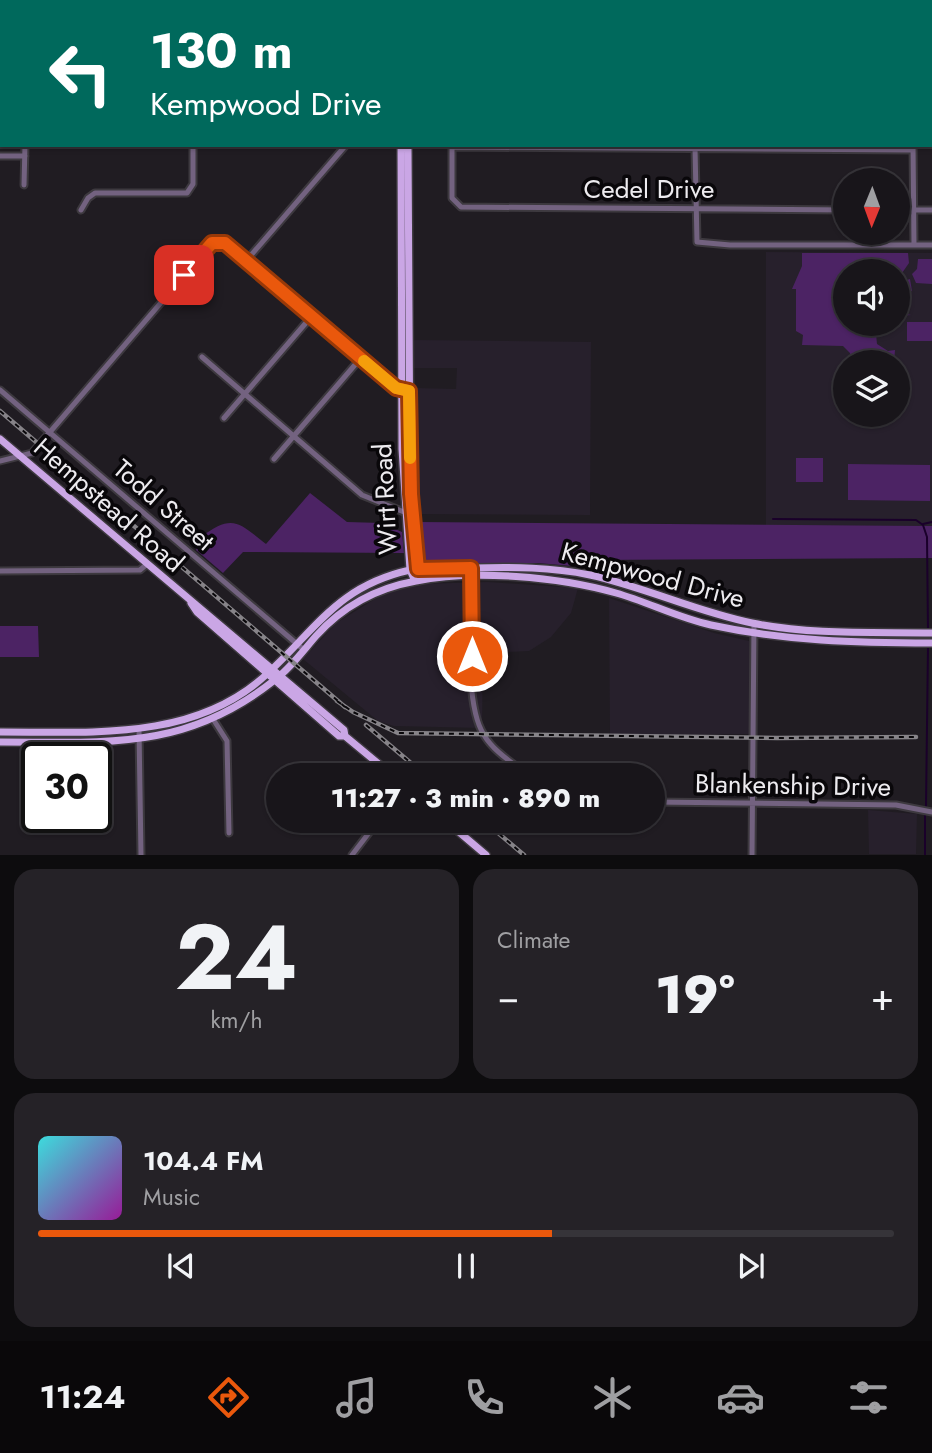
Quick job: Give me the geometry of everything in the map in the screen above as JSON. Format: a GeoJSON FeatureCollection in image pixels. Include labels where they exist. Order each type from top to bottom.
{"type":"FeatureCollection","features":[{"type":"Feature","properties":{"kind":"main road","name":"Wirt Road"},"geometry":{"type":"LineString","coordinates":[[401,147],[405,391],[415,581]]}},
{"type":"Feature","properties":{"kind":"main road","name":"Wirt Road"},"geometry":{"type":"LineString","coordinates":[[408,147],[404,512],[414,570]]}},
{"type":"Feature","properties":{"kind":"main road","name":"Hempstead Road"},"geometry":{"type":"LineString","coordinates":[[0,439],[191,603],[197,604],[277,678],[344,730],[345,736],[378,763]]}},
{"type":"Feature","properties":{"kind":"main road","name":"Kempwood Drive"},"geometry":{"type":"LineString","coordinates":[[0,732],[139,730],[171,724],[211,710],[270,672],[316,621],[345,598],[369,584],[414,570],[530,567],[590,575],[709,614],[754,624],[849,632],[929,633]]}},
{"type":"Feature","properties":{"kind":"main road","name":"Kempwood Drive"},"geometry":{"type":"LineString","coordinates":[[55,742],[139,740],[172,735],[213,719],[277,678],[351,606],[378,591],[415,581],[471,577],[528,578],[589,586],[706,624],[783,639],[929,643]]}},
{"type":"Feature","properties":{"kind":"main road"},"geometry":{"type":"LineString","coordinates":[[345,598],[351,606]]}},
{"type":"Feature","properties":{"kind":"main road"},"geometry":{"type":"LineString","coordinates":[[849,632],[849,642]]}},
{"type":"Feature","properties":{"kind":"main road"},"geometry":{"type":"LineString","coordinates":[[55,732],[55,742]]}},
{"type":"Feature","properties":{"kind":"main road","name":"Kempwood Drive"},"geometry":{"type":"LineString","coordinates":[[0,742],[21,742]]}},
{"type":"Feature","properties":{"kind":"main road"},"geometry":{"type":"LineString","coordinates":[[460,833],[486,855]]}},
{"type":"Feature","properties":{"kind":"street"},"geometry":{"type":"LineString","coordinates":[[24,186],[25,147]]}},
{"type":"Feature","properties":{"kind":"street"},"geometry":{"type":"LineString","coordinates":[[81,210],[91,195],[183,194],[190,191],[193,147]]}},
{"type":"Feature","properties":{"kind":"street"},"geometry":{"type":"LineString","coordinates":[[246,261],[344,147]]}},
{"type":"Feature","properties":{"kind":"street","name":"Cedel Drive"},"geometry":{"type":"LineString","coordinates":[[452,147],[454,203],[461,207],[833,210]]}},
{"type":"Feature","properties":{"kind":"street"},"geometry":{"type":"LineString","coordinates":[[914,245],[913,147],[695,147],[697,242],[730,245],[914,245],[932,245]]}},
{"type":"Feature","properties":{"kind":"street"},"geometry":{"type":"LineString","coordinates":[[0,156],[25,156]]}},
{"type":"Feature","properties":{"kind":"street"},"geometry":{"type":"LineString","coordinates":[[912,210],[932,210]]}},
{"type":"Feature","properties":{"kind":"street"},"geometry":{"type":"LineString","coordinates":[[0,461],[32,453],[212,243],[225,243],[360,359],[405,391]]}},
{"type":"Feature","properties":{"kind":"street"},"geometry":{"type":"LineString","coordinates":[[224,418],[311,317]]}},
{"type":"Feature","properties":{"kind":"street"},"geometry":{"type":"LineString","coordinates":[[202,358],[362,495],[404,512]]}},
{"type":"Feature","properties":{"kind":"street"},"geometry":{"type":"LineString","coordinates":[[274,459],[360,359]]}},
{"type":"Feature","properties":{"kind":"street","name":"Todd Street"},"geometry":{"type":"LineString","coordinates":[[0,390],[304,650]]}},
{"type":"Feature","properties":{"kind":"street"},"geometry":{"type":"LineString","coordinates":[[0,571],[140,570],[146,565]]}},
{"type":"Feature","properties":{"kind":"street"},"geometry":{"type":"LineString","coordinates":[[471,568],[472,703],[477,724],[491,745],[513,763]]}},
{"type":"Feature","properties":{"kind":"street"},"geometry":{"type":"LineString","coordinates":[[752,855],[754,624]]}},
{"type":"Feature","properties":{"kind":"street"},"geometry":{"type":"LineString","coordinates":[[213,719],[228,741],[229,833]]}},
{"type":"Feature","properties":{"kind":"street"},"geometry":{"type":"LineString","coordinates":[[139,730],[141,855]]}},
{"type":"Feature","properties":{"kind":"street","name":"Blankenship Drive"},"geometry":{"type":"LineString","coordinates":[[665,802],[896,805],[932,812]]}},
{"type":"Feature","properties":{"kind":"street"},"geometry":{"type":"LineString","coordinates":[[352,855],[369,833]]}},
{"type":"Feature","properties":{"kind":"shaded area"},"geometry":{"type":"Polygon","coordinates":[[[766,252],[932,253],[932,526],[766,525],[766,252]]]}},
{"type":"Feature","properties":{"kind":"shaded area"},"geometry":{"type":"Polygon","coordinates":[[[802,253],[908,253],[909,259],[833,259],[833,336],[876,336],[877,344],[886,350],[847,350],[843,346],[802,345],[803,335],[796,331],[796,289],[792,289],[802,266],[802,253]]]}},
{"type":"Feature","properties":{"kind":"shaded area"},"geometry":{"type":"Polygon","coordinates":[[[918,259],[932,259],[932,284],[916,283],[912,274],[917,269],[918,259]]]}},
{"type":"Feature","properties":{"kind":"shaded area"},"geometry":{"type":"Polygon","coordinates":[[[910,322],[932,322],[932,341],[907,341],[907,336],[910,336],[910,322]]]}},
{"type":"Feature","properties":{"kind":"shaded area"},"geometry":{"type":"Polygon","coordinates":[[[414,340],[591,342],[590,515],[417,514],[414,388],[456,389],[457,368],[414,368],[414,340]]]}},
{"type":"Feature","properties":{"kind":"shaded area"},"geometry":{"type":"Polygon","coordinates":[[[796,458],[823,458],[823,482],[796,482],[796,458]]]}},
{"type":"Feature","properties":{"kind":"shaded area"},"geometry":{"type":"Polygon","coordinates":[[[848,464],[930,465],[930,501],[848,500],[848,464]]]}},
{"type":"Feature","properties":{"kind":"shaded area"},"geometry":{"type":"Polygon","coordinates":[[[310,493],[347,522],[381,523],[402,532],[404,553],[243,552],[223,573],[196,550],[201,537],[229,523],[242,526],[266,544],[310,493]]]}},
{"type":"Feature","properties":{"kind":"shaded area"},"geometry":{"type":"Polygon","coordinates":[[[417,522],[932,526],[932,558],[589,560],[577,561],[572,566],[538,563],[427,563],[423,560],[417,522]]]}},
{"type":"Feature","properties":{"kind":"shaded area"},"geometry":{"type":"Polygon","coordinates":[[[488,582],[578,588],[571,613],[551,637],[529,651],[483,653],[482,728],[394,726],[378,721],[303,659],[336,623],[386,592],[418,584],[488,582]]]}},
{"type":"Feature","properties":{"kind":"shaded area"},"geometry":{"type":"Polygon","coordinates":[[[609,598],[714,633],[749,641],[750,734],[610,735],[609,598]]]}},
{"type":"Feature","properties":{"kind":"shaded area"},"geometry":{"type":"Polygon","coordinates":[[[0,626],[38,626],[39,657],[0,657],[0,626]]]}},
{"type":"Feature","properties":{"kind":"shaded area"},"geometry":{"type":"Polygon","coordinates":[[[868,810],[917,814],[916,854],[869,854],[868,810]]]}},
{"type":"Feature","properties":{"kind":"waterway"},"geometry":{"type":"LineString","coordinates":[[773,519],[916,520],[923,525],[927,537],[928,631]]}},
{"type":"Feature","properties":{"kind":"waterway"},"geometry":{"type":"LineString","coordinates":[[923,524],[932,522]]}},
{"type":"Feature","properties":{"kind":"waterway"},"geometry":{"type":"LineString","coordinates":[[926,806],[928,647]]}},
{"type":"Feature","properties":{"kind":"waterway"},"geometry":{"type":"LineString","coordinates":[[925,814],[925,855]]}},
{"type":"Feature","properties":{"kind":"railway"},"geometry":{"type":"LineString","coordinates":[[0,411],[345,707]]}},
{"type":"Feature","properties":{"kind":"railway"},"geometry":{"type":"LineString","coordinates":[[337,701],[353,712],[398,733],[916,737]]}},
{"type":"Feature","properties":{"kind":"railway"},"geometry":{"type":"LineString","coordinates":[[366,725],[411,763]]}},
{"type":"Feature","properties":{"kind":"railway"},"geometry":{"type":"LineString","coordinates":[[498,833],[524,855]]}},
{"type":"Feature","properties":{"kind":"slow traffic"},"geometry":{"type":"LineString","coordinates":[[364,361],[396,388],[409,391],[410,458]]}},
{"type":"Feature","properties":{"kind":"route"},"geometry":{"type":"LineString","coordinates":[[184,275],[212,243],[225,243],[396,388],[409,391],[411,494],[418,569],[471,568],[472,656]]}}]}
